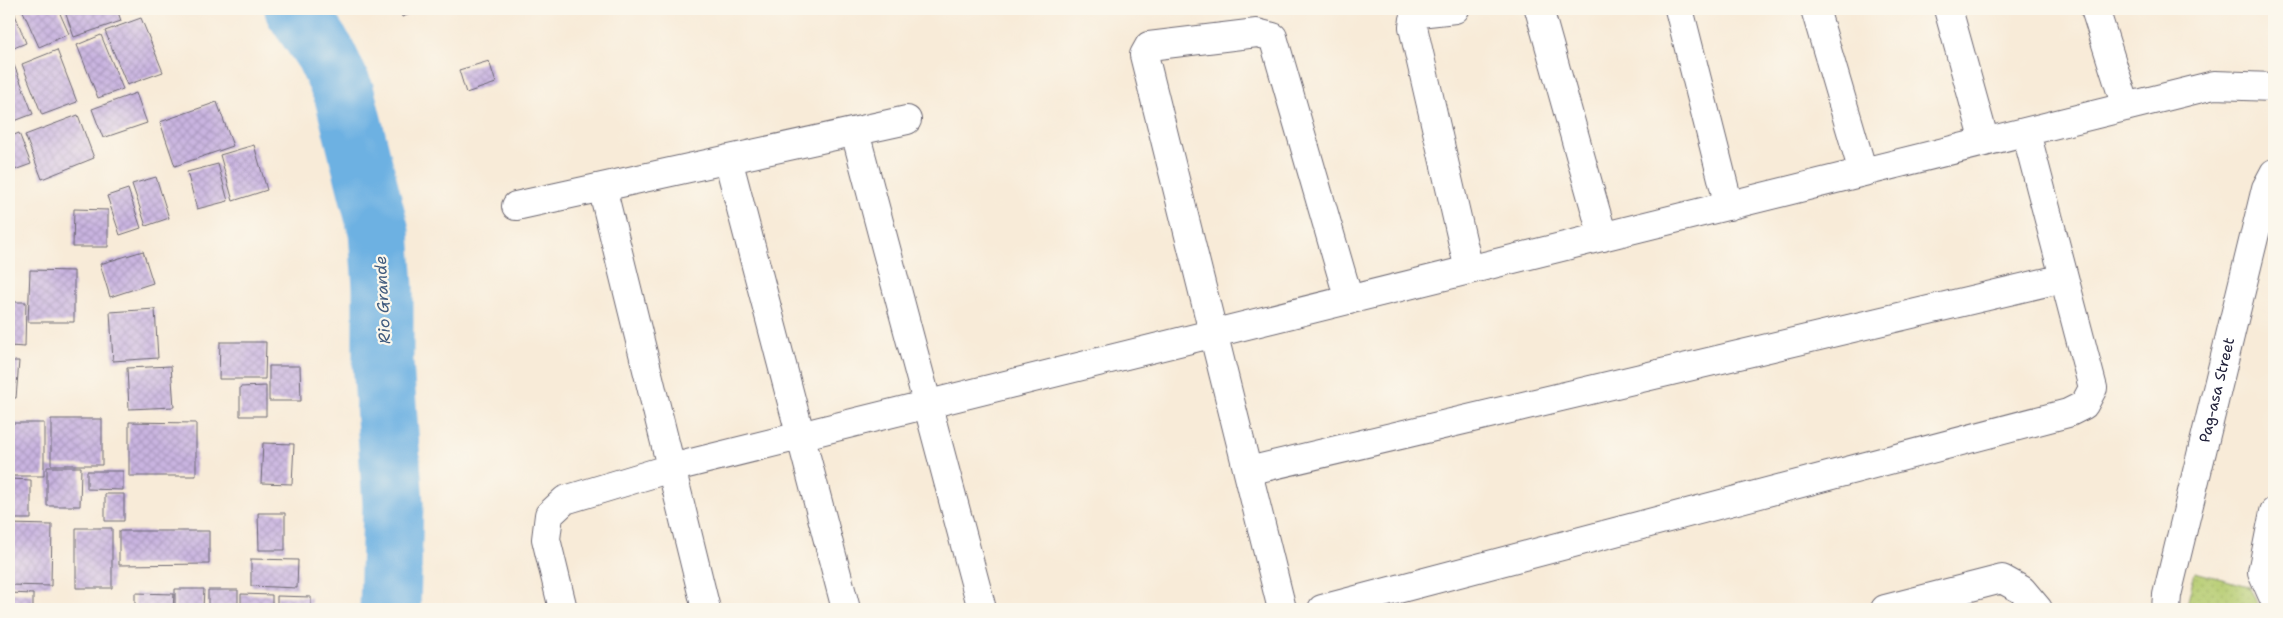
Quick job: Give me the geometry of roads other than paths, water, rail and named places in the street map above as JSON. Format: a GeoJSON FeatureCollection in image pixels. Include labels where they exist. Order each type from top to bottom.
{"type":"FeatureCollection","features":[{"type":"Feature","properties":{"kind":"street"},"geometry":{"type":"LineString","coordinates":[[1455,9],[1419,13],[1414,19],[1413,27],[1469,270]]}},
{"type":"Feature","properties":{"kind":"street"},"geometry":{"type":"LineString","coordinates":[[1539,9],[1602,237]]}},
{"type":"Feature","properties":{"kind":"street"},"geometry":{"type":"LineString","coordinates":[[1679,9],[1729,206]]}},
{"type":"Feature","properties":{"kind":"street"},"geometry":{"type":"LineString","coordinates":[[1815,9],[1863,172]]}},
{"type":"Feature","properties":{"kind":"street"},"geometry":{"type":"LineString","coordinates":[[1948,9],[1985,142]]}},
{"type":"Feature","properties":{"kind":"street"},"geometry":{"type":"LineString","coordinates":[[2095,9],[2126,107]]}},
{"type":"Feature","properties":{"kind":"street"},"geometry":{"type":"LineString","coordinates":[[1282,609],[1144,55],[1149,46],[1257,33],[1272,38],[1349,300]]}},
{"type":"Feature","properties":{"kind":"street"},"geometry":{"type":"LineString","coordinates":[[563,609],[546,539],[549,515],[565,500],[671,468],[2214,85],[2274,88]]}},
{"type":"Feature","properties":{"kind":"street"},"geometry":{"type":"LineString","coordinates":[[516,206],[907,120]]}},
{"type":"Feature","properties":{"kind":"street"},"geometry":{"type":"LineString","coordinates":[[854,132],[982,609]]}},
{"type":"Feature","properties":{"kind":"street"},"geometry":{"type":"LineString","coordinates":[[1322,609],[2049,418],[2084,405],[2093,388],[2026,132]]}},
{"type":"Feature","properties":{"kind":"street"},"geometry":{"type":"LineString","coordinates":[[728,159],[846,609]]}},
{"type":"Feature","properties":{"kind":"street","name":"Pag-asa Street"},"geometry":{"type":"LineString","coordinates":[[2166,609],[2167,596],[2266,188],[2274,173]]}},
{"type":"Feature","properties":{"kind":"street"},"geometry":{"type":"LineString","coordinates":[[602,187],[706,609]]}},
{"type":"Feature","properties":{"kind":"street"},"geometry":{"type":"LineString","coordinates":[[1248,471],[2064,278]]}},
{"type":"Feature","properties":{"kind":"street"},"geometry":{"type":"LineString","coordinates":[[2274,512],[2262,572],[2274,599]]}},
{"type":"Feature","properties":{"kind":"street"},"geometry":{"type":"LineString","coordinates":[[1893,608],[2002,579],[2022,590],[2038,609]]}},
{"type":"Feature","properties":{"kind":"waterway","name":"Rio Grande"},"geometry":{"type":"LineString","coordinates":[[295,9],[325,53],[344,93],[379,232],[383,287],[383,362],[393,504],[390,609]]}}]}
